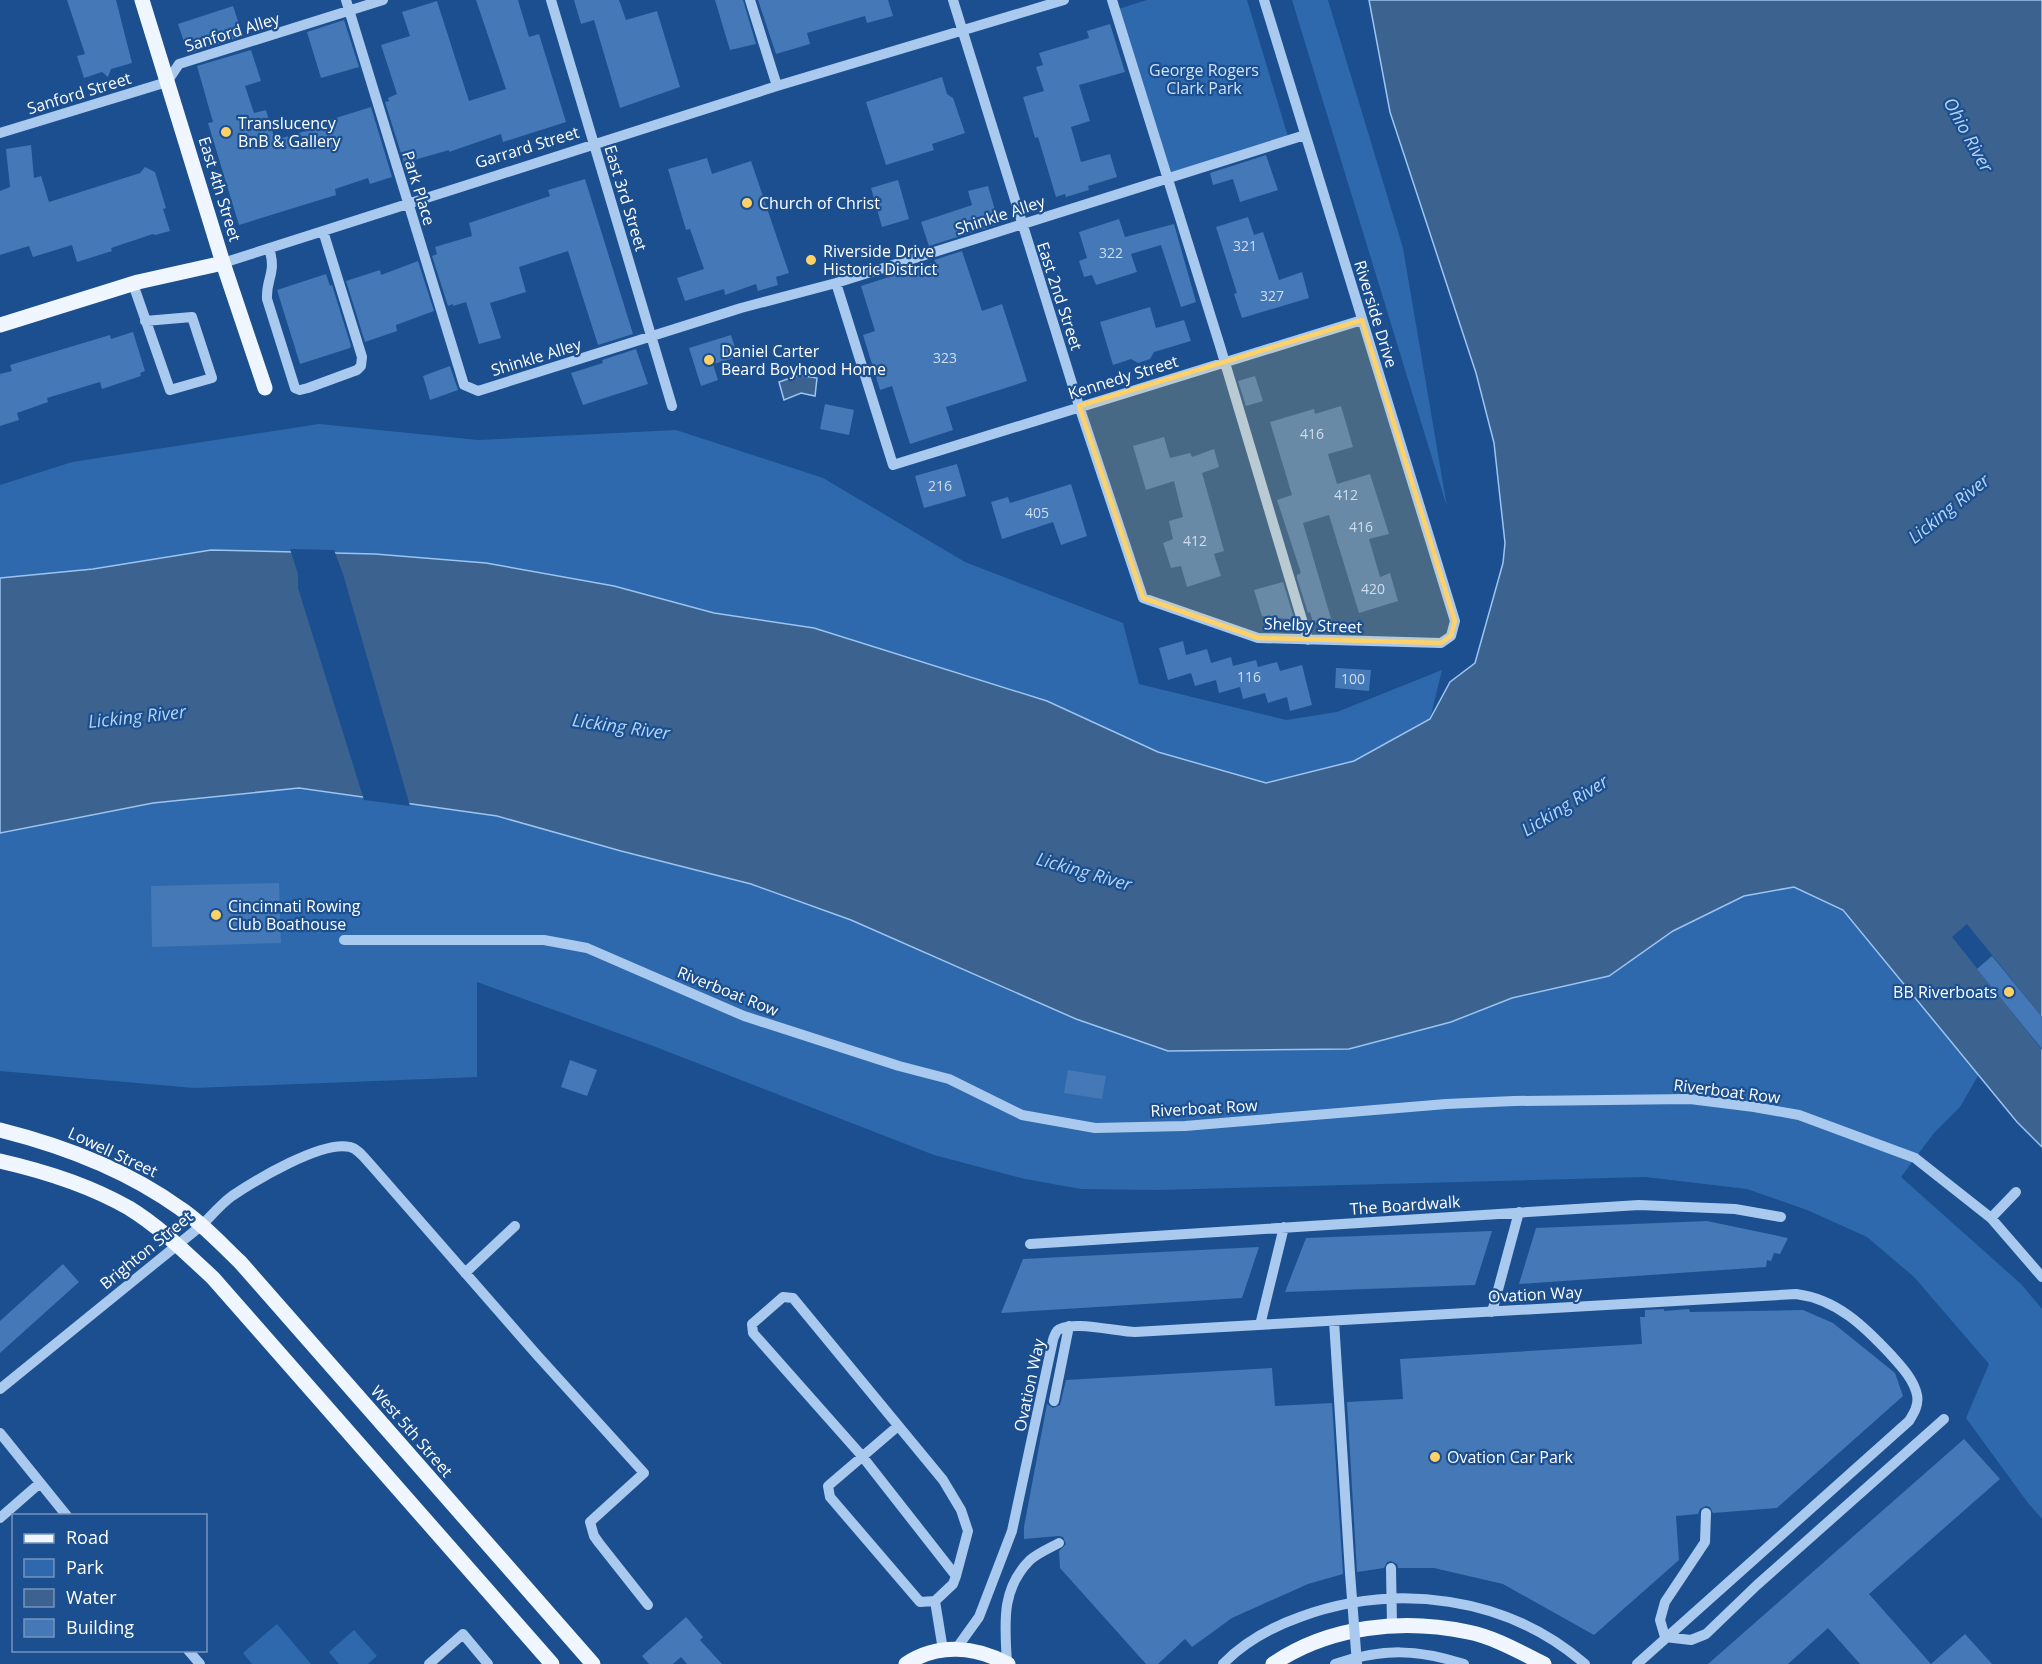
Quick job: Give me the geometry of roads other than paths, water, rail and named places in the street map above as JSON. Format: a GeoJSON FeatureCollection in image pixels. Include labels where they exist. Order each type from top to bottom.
{"type":"FeatureCollection","features":[{"type":"Feature","properties":{"kind":"main road","name":"East 4th Street"},"geometry":{"type":"LineString","coordinates":[[142,0],[223,263],[265,388]]}},
{"type":"Feature","properties":{"kind":"main road","name":"Garrard Street"},"geometry":{"type":"LineString","coordinates":[[0,325],[133,284],[223,263]]}},
{"type":"Feature","properties":{"kind":"main road","name":"Lowell Street"},"geometry":{"type":"LineString","coordinates":[[0,1130],[62,1148],[99,1163],[157,1192],[202,1225]]}},
{"type":"Feature","properties":{"kind":"main road"},"geometry":{"type":"LineString","coordinates":[[0,1161],[63,1178],[96,1191],[129,1209],[176,1244],[213,1278],[552,1664]]}},
{"type":"Feature","properties":{"kind":"main road","name":"West 5th Street"},"geometry":{"type":"LineString","coordinates":[[202,1225],[240,1262],[593,1664]]}},
{"type":"Feature","properties":{"kind":"main road"},"geometry":{"type":"LineString","coordinates":[[1273,1664],[1284,1656],[1335,1635],[1352,1630],[1392,1626],[1435,1627],[1470,1632],[1544,1664]]}},
{"type":"Feature","properties":{"kind":"main road"},"geometry":{"type":"LineString","coordinates":[[910,1661],[934,1651],[949,1649],[977,1651],[1007,1664]]}},
{"type":"Feature","properties":{"kind":"street","name":"Sanford Alley"},"geometry":{"type":"LineString","coordinates":[[167,82],[179,64],[348,5],[383,0]]}},
{"type":"Feature","properties":{"kind":"street","name":"East 3rd Street"},"geometry":{"type":"LineString","coordinates":[[551,0],[672,406]]}},
{"type":"Feature","properties":{"kind":"street"},"geometry":{"type":"LineString","coordinates":[[750,0],[777,86]]}},
{"type":"Feature","properties":{"kind":"street","name":"East 2nd Street"},"geometry":{"type":"LineString","coordinates":[[953,0],[1021,224],[1143,598]]}},
{"type":"Feature","properties":{"kind":"street","name":"Garrard Street"},"geometry":{"type":"LineString","coordinates":[[223,263],[777,86],[1064,0]]}},
{"type":"Feature","properties":{"kind":"street"},"geometry":{"type":"LineString","coordinates":[[1112,0],[1225,361],[1308,640]]}},
{"type":"Feature","properties":{"kind":"street","name":"Riverside Drive"},"geometry":{"type":"LineString","coordinates":[[1264,0],[1455,621],[1451,636]]}},
{"type":"Feature","properties":{"kind":"street","name":"Park Place"},"geometry":{"type":"LineString","coordinates":[[348,5],[464,385]]}},
{"type":"Feature","properties":{"kind":"street","name":"Sanford Street"},"geometry":{"type":"LineString","coordinates":[[0,133],[167,82]]}},
{"type":"Feature","properties":{"kind":"street","name":"Shinkle Alley"},"geometry":{"type":"LineString","coordinates":[[464,385],[478,391],[741,308],[836,283],[1305,135]]}},
{"type":"Feature","properties":{"kind":"street"},"geometry":{"type":"LineString","coordinates":[[269,248],[274,267],[267,289],[267,299],[295,388],[300,390],[357,370],[361,366],[362,357],[323,231]]}},
{"type":"Feature","properties":{"kind":"street","name":"Kennedy Street"},"geometry":{"type":"LineString","coordinates":[[836,283],[893,465],[1362,320]]}},
{"type":"Feature","properties":{"kind":"street"},"geometry":{"type":"LineString","coordinates":[[133,284],[145,321],[170,390],[212,378],[192,317],[145,321]]}},
{"type":"Feature","properties":{"kind":"street","name":"Shelby Street"},"geometry":{"type":"LineString","coordinates":[[1143,598],[1258,638],[1442,643],[1451,636]]}},
{"type":"Feature","properties":{"kind":"street","name":"Riverboat Row"},"geometry":{"type":"LineString","coordinates":[[344,940],[544,940],[579,946],[744,1016],[899,1066],[949,1079],[1022,1115],[1095,1128],[1185,1126],[1446,1104],[1514,1101],[1690,1099],[1799,1115],[1915,1158],[1991,1218],[2042,1277]]}},
{"type":"Feature","properties":{"kind":"street","name":"Brighton Street"},"geometry":{"type":"LineString","coordinates":[[0,1389],[202,1225],[230,1198],[264,1176],[322,1150],[349,1146],[356,1149],[465,1273]]}},
{"type":"Feature","properties":{"kind":"street"},"geometry":{"type":"LineString","coordinates":[[1991,1218],[2016,1192]]}},
{"type":"Feature","properties":{"kind":"street","name":"The Boardwalk"},"geometry":{"type":"LineString","coordinates":[[1030,1244],[1640,1205],[1735,1209],[1781,1217]]}},
{"type":"Feature","properties":{"kind":"street"},"geometry":{"type":"LineString","coordinates":[[1492,1312],[1519,1212]]}},
{"type":"Feature","properties":{"kind":"street"},"geometry":{"type":"LineString","coordinates":[[515,1226],[465,1273],[644,1473],[590,1522],[598,1543],[648,1605]]}},
{"type":"Feature","properties":{"kind":"street"},"geometry":{"type":"LineString","coordinates":[[1260,1325],[1284,1227]]}},
{"type":"Feature","properties":{"kind":"street","name":"Ovation Way"},"geometry":{"type":"LineString","coordinates":[[949,1649],[979,1617],[1012,1531],[1056,1331],[1069,1326],[1121,1332],[1796,1294],[1811,1296],[1834,1305],[1860,1324],[1906,1372],[1913,1386],[1917,1403],[1915,1412],[1909,1421],[1637,1664]]}},
{"type":"Feature","properties":{"kind":"street"},"geometry":{"type":"LineString","coordinates":[[898,1426],[862,1456],[828,1486],[830,1497],[920,1602],[935,1601],[952,1584],[956,1576],[968,1532],[961,1510],[943,1480],[793,1298],[783,1297],[752,1323],[753,1333],[862,1456],[956,1576]]}},
{"type":"Feature","properties":{"kind":"street"},"geometry":{"type":"LineString","coordinates":[[1334,1321],[1357,1664]]}},
{"type":"Feature","properties":{"kind":"street"},"geometry":{"type":"LineString","coordinates":[[1054,1401],[1069,1326]]}},
{"type":"Feature","properties":{"kind":"street"},"geometry":{"type":"LineString","coordinates":[[1706,1514],[1705,1542],[1665,1602],[1660,1620],[1665,1637],[1691,1640],[1706,1634],[1944,1419]]}},
{"type":"Feature","properties":{"kind":"street"},"geometry":{"type":"LineString","coordinates":[[0,1433],[66,1514]]}},
{"type":"Feature","properties":{"kind":"street"},"geometry":{"type":"LineString","coordinates":[[0,1518],[40,1483]]}},
{"type":"Feature","properties":{"kind":"street"},"geometry":{"type":"LineString","coordinates":[[1007,1664],[1005,1625],[1008,1596],[1018,1576],[1031,1559],[1059,1543]]}},
{"type":"Feature","properties":{"kind":"street"},"geometry":{"type":"LineString","coordinates":[[1391,1568],[1392,1626]]}},
{"type":"Feature","properties":{"kind":"street"},"geometry":{"type":"LineString","coordinates":[[1223,1664],[1234,1652],[1288,1621],[1321,1609],[1358,1602],[1418,1597],[1443,1600],[1500,1615],[1568,1649],[1585,1664]]}},
{"type":"Feature","properties":{"kind":"street"},"geometry":{"type":"LineString","coordinates":[[935,1601],[949,1649]]}},
{"type":"Feature","properties":{"kind":"street"},"geometry":{"type":"LineString","coordinates":[[429,1664],[463,1634],[488,1664]]}},
{"type":"Feature","properties":{"kind":"street"},"geometry":{"type":"LineString","coordinates":[[1335,1664],[1373,1654],[1402,1651],[1429,1654],[1464,1664]]}},
{"type":"Feature","properties":{"kind":"street"},"geometry":{"type":"LineString","coordinates":[[190,1652],[200,1664]]}},
{"type":"Feature","properties":{"kind":"water"},"geometry":{"type":"Polygon","coordinates":[[[1369,0],[2042,0],[2042,1147],[2017,1122],[1843,910],[1794,887],[1744,896],[1673,931],[1609,976],[1512,998],[1451,1022],[1349,1049],[1168,1051],[1076,1019],[851,920],[751,884],[497,816],[299,788],[153,803],[0,833],[0,578],[93,569],[211,550],[375,554],[486,563],[614,586],[714,613],[814,628],[1047,701],[1158,752],[1266,783],[1354,761],[1430,719],[1450,682],[1475,663],[1503,563],[1505,543],[1494,443],[1476,373],[1390,112],[1369,0]]]}},
{"type":"Feature","properties":{"kind":"water"},"geometry":{"type":"Polygon","coordinates":[[[799,375],[817,378],[815,396],[801,393],[784,400],[779,382],[799,375]]]}},
{"type":"Feature","properties":{"kind":"place","name":"Translucency BnB & Gallery"},"geometry":{"type":"Point","coordinates":[226,132]}},
{"type":"Feature","properties":{"kind":"place","name":"Church of Christ"},"geometry":{"type":"Point","coordinates":[747,203]}},
{"type":"Feature","properties":{"kind":"place","name":"Riverside Drive Historic District"},"geometry":{"type":"Point","coordinates":[811,260]}},
{"type":"Feature","properties":{"kind":"place","name":"Daniel Carter Beard Boyhood Home"},"geometry":{"type":"Point","coordinates":[709,360]}},
{"type":"Feature","properties":{"kind":"place","name":"Cincinnati Rowing Club Boathouse"},"geometry":{"type":"Point","coordinates":[216,915]}},
{"type":"Feature","properties":{"kind":"place","name":"BB Riverboats"},"geometry":{"type":"Point","coordinates":[2009,992]}},
{"type":"Feature","properties":{"kind":"place","name":"Ovation Car Park"},"geometry":{"type":"Point","coordinates":[1435,1457]}},
{"type":"Feature","properties":{"kind":"park label","name":"George Rogers Clark Park"},"geometry":{"type":"Point","coordinates":[1204,79]}},
{"type":"Feature","properties":{"kind":"water label","name":"Ohio River"},"geometry":{"type":"Point","coordinates":[1968,135]}},
{"type":"Feature","properties":{"kind":"water label","name":"Licking River"},"geometry":{"type":"Point","coordinates":[1949,509]}},
{"type":"Feature","properties":{"kind":"water label","name":"Licking River"},"geometry":{"type":"Point","coordinates":[137,717]}},
{"type":"Feature","properties":{"kind":"water label","name":"Licking River"},"geometry":{"type":"Point","coordinates":[621,727]}},
{"type":"Feature","properties":{"kind":"water label","name":"Licking River"},"geometry":{"type":"Point","coordinates":[1565,806]}},
{"type":"Feature","properties":{"kind":"water label","name":"Licking River"},"geometry":{"type":"Point","coordinates":[1084,872]}}]}
